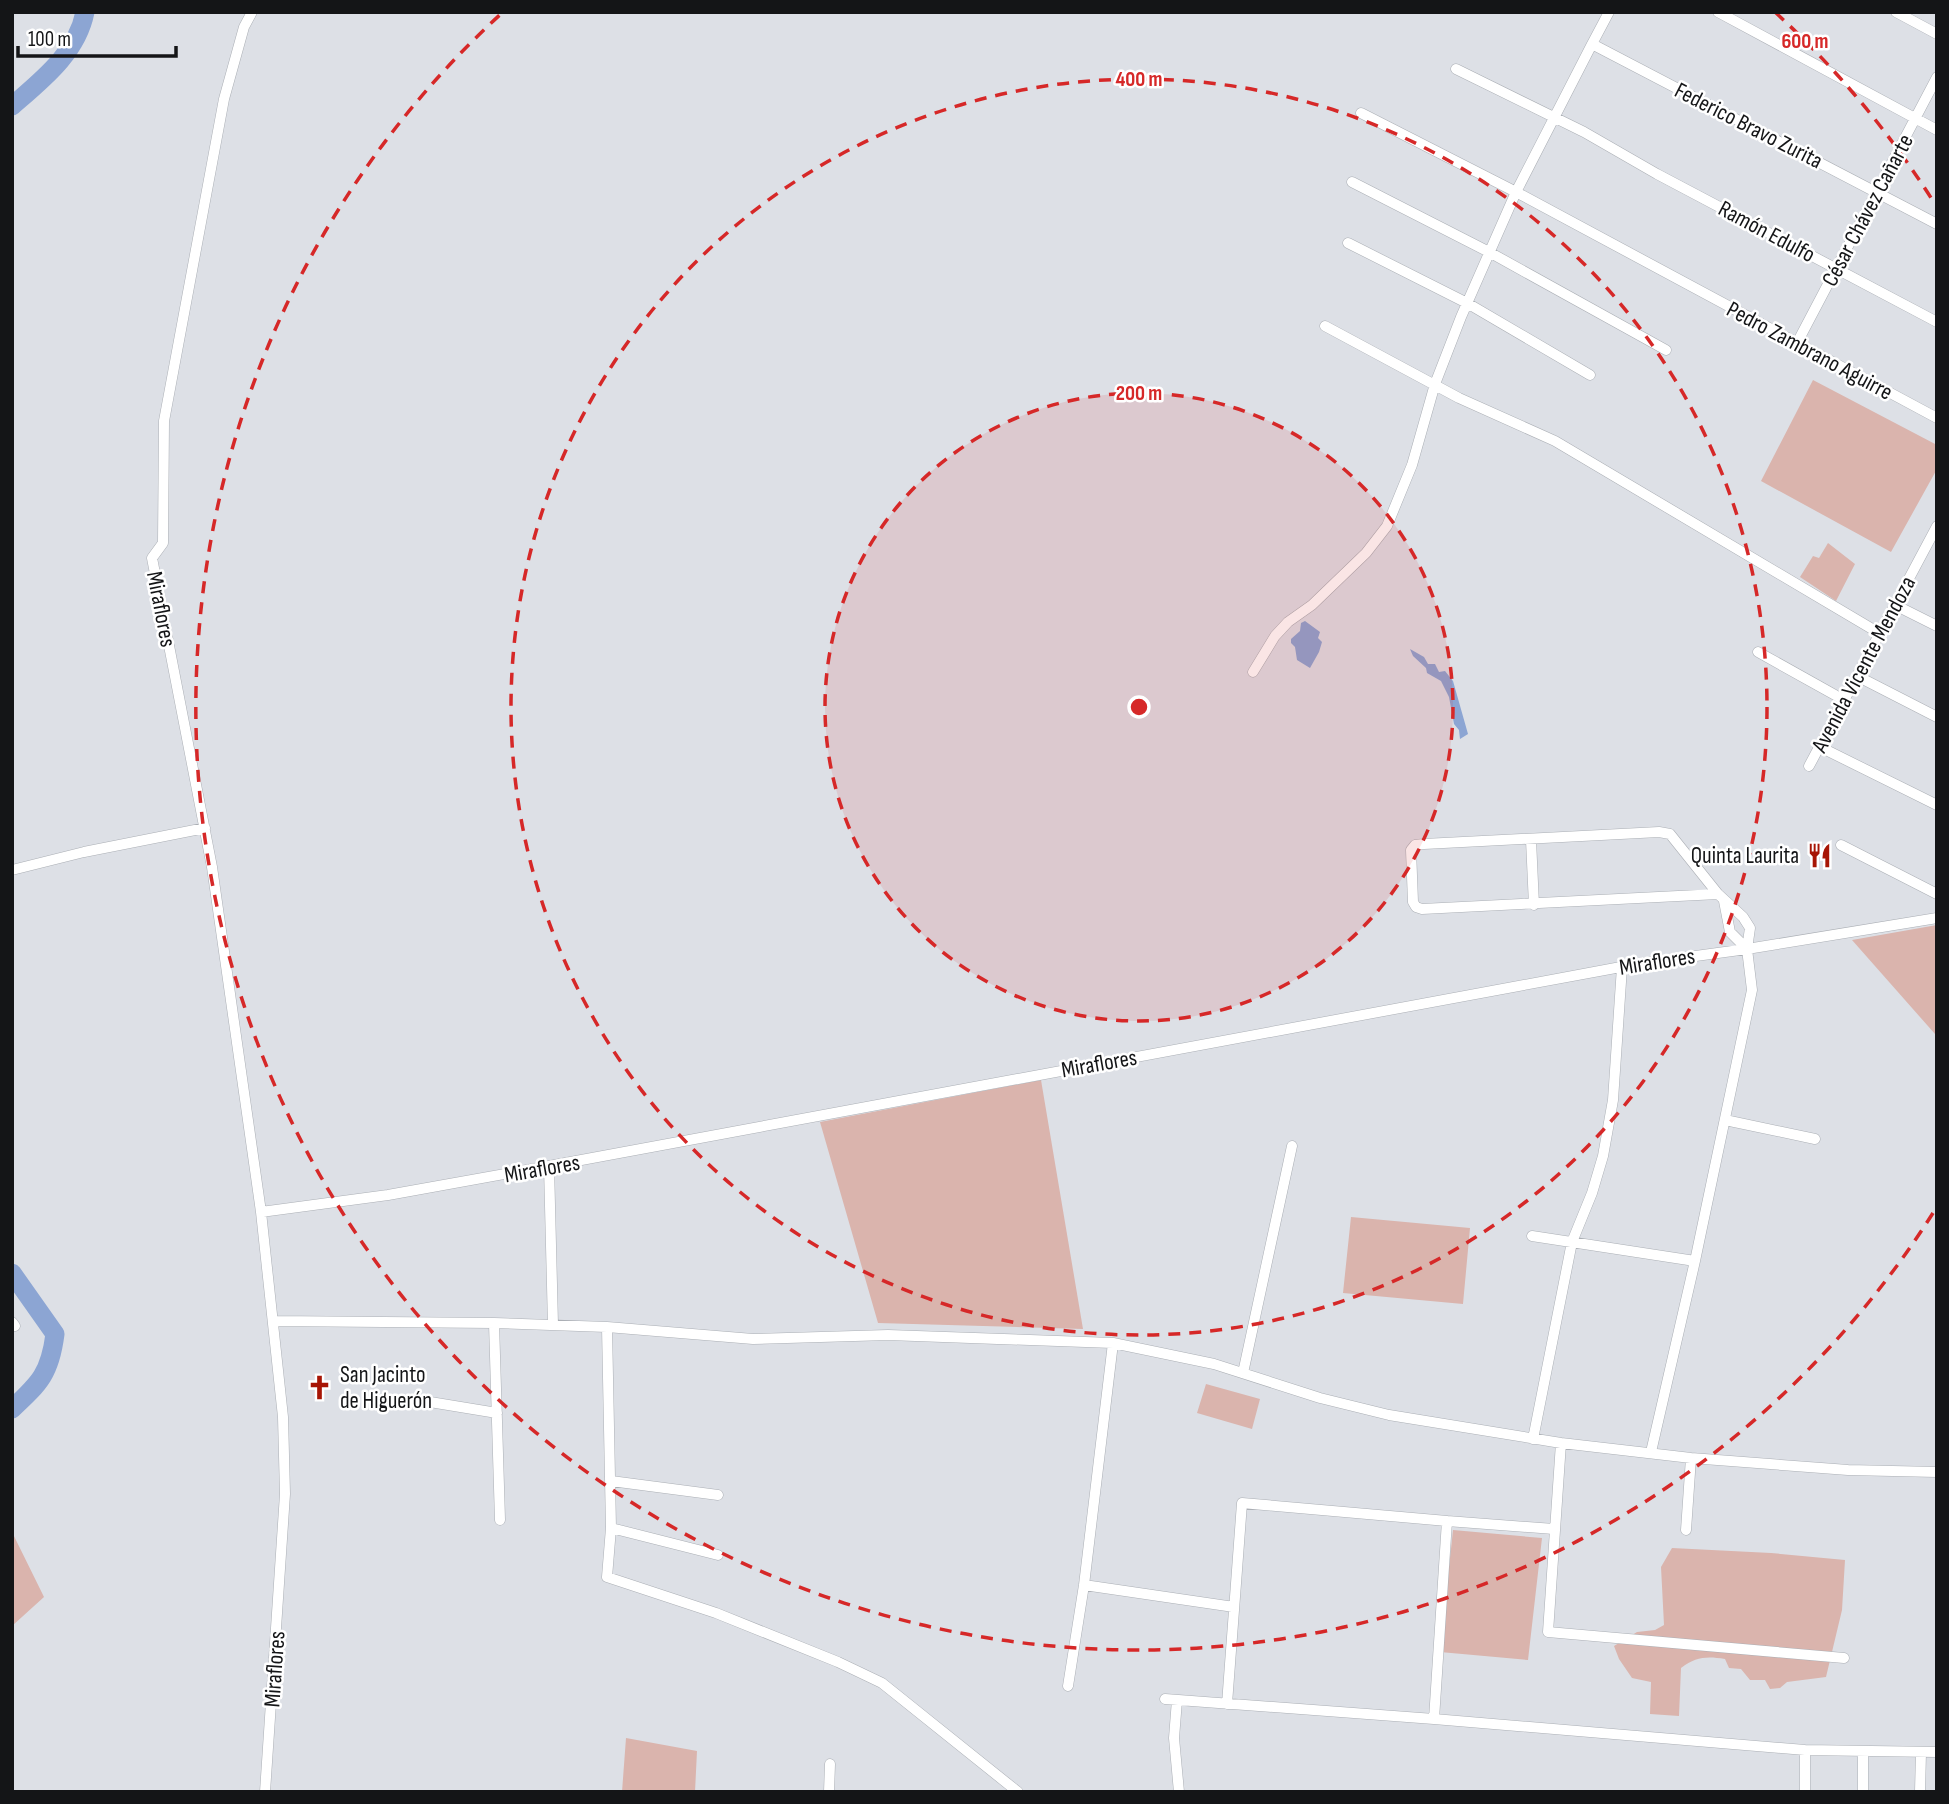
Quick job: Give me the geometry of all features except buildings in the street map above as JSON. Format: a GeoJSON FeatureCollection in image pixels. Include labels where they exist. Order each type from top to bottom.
{"type":"FeatureCollection","features":[{"type":"Feature","properties":{"kind":"street","name":"Miraflores"},"geometry":{"type":"LineString","coordinates":[[252,12],[244,27],[224,99],[164,421],[163,543],[152,558],[212,867],[261,1212],[286,1458],[265,1792]]}},
{"type":"Feature","properties":{"kind":"street"},"geometry":{"type":"LineString","coordinates":[[1253,672],[1275,636],[1357,562],[1387,526],[1412,465],[1436,384],[1489,252],[1553,118],[1609,12]]}},
{"type":"Feature","properties":{"kind":"street"},"geometry":{"type":"LineString","coordinates":[[1718,12],[1937,130]]}},
{"type":"Feature","properties":{"kind":"street"},"geometry":{"type":"LineString","coordinates":[[1896,12],[1937,34]]}},
{"type":"Feature","properties":{"kind":"street","name":"Federico Bravo Zurita"},"geometry":{"type":"LineString","coordinates":[[1592,44],[1937,224]]}},
{"type":"Feature","properties":{"kind":"street","name":"Ramón Edulfo"},"geometry":{"type":"LineString","coordinates":[[1456,69],[1584,132],[1657,174],[1937,322]]}},
{"type":"Feature","properties":{"kind":"street","name":"César Chávez Cañarte"},"geometry":{"type":"LineString","coordinates":[[1797,343],[1937,77]]}},
{"type":"Feature","properties":{"kind":"street","name":"Pedro Zambrano Aguirre"},"geometry":{"type":"LineString","coordinates":[[1361,113],[1516,192],[1937,418]]}},
{"type":"Feature","properties":{"kind":"street"},"geometry":{"type":"LineString","coordinates":[[1352,182],[1489,252],[1667,350]]}},
{"type":"Feature","properties":{"kind":"street"},"geometry":{"type":"LineString","coordinates":[[1348,243],[1467,303],[1590,375]]}},
{"type":"Feature","properties":{"kind":"street"},"geometry":{"type":"LineString","coordinates":[[1325,326],[1503,420],[1555,441],[1879,634]]}},
{"type":"Feature","properties":{"kind":"street","name":"Avenida Vicente Mendoza"},"geometry":{"type":"LineString","coordinates":[[1809,766],[1937,526]]}},
{"type":"Feature","properties":{"kind":"street"},"geometry":{"type":"LineString","coordinates":[[1895,606],[1937,626]]}},
{"type":"Feature","properties":{"kind":"street"},"geometry":{"type":"LineString","coordinates":[[1758,652],[1844,700]]}},
{"type":"Feature","properties":{"kind":"street"},"geometry":{"type":"LineString","coordinates":[[1857,676],[1937,717]]}},
{"type":"Feature","properties":{"kind":"street"},"geometry":{"type":"LineString","coordinates":[[1819,747],[1937,806]]}},
{"type":"Feature","properties":{"kind":"street"},"geometry":{"type":"LineString","coordinates":[[12,870],[84,852],[205,828]]}},
{"type":"Feature","properties":{"kind":"street"},"geometry":{"type":"LineString","coordinates":[[1651,1452],[1695,1261],[1752,990],[1747,948],[1750,928],[1743,917],[1721,898],[1670,834],[1658,832],[1415,845],[1411,850],[1413,901],[1416,907],[1422,909],[1721,898]]}},
{"type":"Feature","properties":{"kind":"street"},"geometry":{"type":"LineString","coordinates":[[1531,840],[1534,905]]}},
{"type":"Feature","properties":{"kind":"street"},"geometry":{"type":"LineString","coordinates":[[1841,845],[1937,894]]}},
{"type":"Feature","properties":{"kind":"street"},"geometry":{"type":"LineString","coordinates":[[1721,898],[1730,932],[1747,948]]}},
{"type":"Feature","properties":{"kind":"street","name":"Miraflores"},"geometry":{"type":"LineString","coordinates":[[261,1212],[388,1195],[1622,967],[1937,918]]}},
{"type":"Feature","properties":{"kind":"street"},"geometry":{"type":"LineString","coordinates":[[1534,1439],[1572,1242],[1589,1202],[1603,1156],[1613,1100],[1622,967]]}},
{"type":"Feature","properties":{"kind":"street"},"geometry":{"type":"LineString","coordinates":[[1725,1120],[1815,1139]]}},
{"type":"Feature","properties":{"kind":"street"},"geometry":{"type":"LineString","coordinates":[[1243,1373],[1292,1146]]}},
{"type":"Feature","properties":{"kind":"street"},"geometry":{"type":"LineString","coordinates":[[549,1166],[553,1325]]}},
{"type":"Feature","properties":{"kind":"street"},"geometry":{"type":"LineString","coordinates":[[1532,1236],[1695,1261]]}},
{"type":"Feature","properties":{"kind":"street"},"geometry":{"type":"LineString","coordinates":[[273,1321],[607,1327],[753,1339],[888,1335],[1113,1343],[1192,1358],[1331,1401],[1388,1415],[1534,1439],[1692,1458],[1848,1470],[1937,1472]]}},
{"type":"Feature","properties":{"kind":"street"},"geometry":{"type":"LineString","coordinates":[[494,1323],[500,1520]]}},
{"type":"Feature","properties":{"kind":"street"},"geometry":{"type":"LineString","coordinates":[[607,1327],[611,1480],[607,1577],[716,1614],[838,1662],[882,1683],[1018,1792]]}},
{"type":"Feature","properties":{"kind":"street"},"geometry":{"type":"LineString","coordinates":[[1068,1686],[1084,1585],[1113,1343]]}},
{"type":"Feature","properties":{"kind":"street"},"geometry":{"type":"LineString","coordinates":[[424,1401],[497,1413]]}},
{"type":"Feature","properties":{"kind":"street"},"geometry":{"type":"LineString","coordinates":[[1561,1443],[1548,1632],[1844,1658]]}},
{"type":"Feature","properties":{"kind":"street"},"geometry":{"type":"LineString","coordinates":[[1686,1531],[1692,1458]]}},
{"type":"Feature","properties":{"kind":"street"},"geometry":{"type":"LineString","coordinates":[[611,1480],[718,1495]]}},
{"type":"Feature","properties":{"kind":"street"},"geometry":{"type":"LineString","coordinates":[[1227,1704],[1242,1503],[1554,1529]]}},
{"type":"Feature","properties":{"kind":"street"},"geometry":{"type":"LineString","coordinates":[[1434,1718],[1447,1521]]}},
{"type":"Feature","properties":{"kind":"street"},"geometry":{"type":"LineString","coordinates":[[611,1528],[718,1555]]}},
{"type":"Feature","properties":{"kind":"street"},"geometry":{"type":"LineString","coordinates":[[1084,1585],[1234,1607]]}},
{"type":"Feature","properties":{"kind":"street"},"geometry":{"type":"LineString","coordinates":[[1165,1699],[1434,1718],[1805,1750],[1937,1752]]}},
{"type":"Feature","properties":{"kind":"street"},"geometry":{"type":"LineString","coordinates":[[1177,1700],[1174,1738],[1177,1791]]}},
{"type":"Feature","properties":{"kind":"street"},"geometry":{"type":"LineString","coordinates":[[1805,1750],[1805,1792]]}},
{"type":"Feature","properties":{"kind":"street"},"geometry":{"type":"LineString","coordinates":[[1863,1751],[1863,1792]]}},
{"type":"Feature","properties":{"kind":"street"},"geometry":{"type":"LineString","coordinates":[[1920,1792],[1921,1752]]}},
{"type":"Feature","properties":{"kind":"street"},"geometry":{"type":"LineString","coordinates":[[829,1792],[830,1764]]}},
{"type":"Feature","properties":{"kind":"shaded area"},"geometry":{"type":"Polygon","coordinates":[[[1813,380],[1937,445],[1937,469],[1891,552],[1761,481],[1813,380]]]}},
{"type":"Feature","properties":{"kind":"shaded area"},"geometry":{"type":"Polygon","coordinates":[[[1828,543],[1855,564],[1836,601],[1800,577],[1813,556],[1819,558],[1828,543]]]}},
{"type":"Feature","properties":{"kind":"shaded area"},"geometry":{"type":"Polygon","coordinates":[[[1937,925],[1937,1031],[1935,1034],[1852,940],[1937,925]]]}},
{"type":"Feature","properties":{"kind":"shaded area"},"geometry":{"type":"Polygon","coordinates":[[[1041,1080],[1083,1329],[878,1323],[820,1122],[1041,1080]]]}},
{"type":"Feature","properties":{"kind":"shaded area"},"geometry":{"type":"Polygon","coordinates":[[[1351,1217],[1470,1228],[1463,1304],[1343,1293],[1351,1217]]]}},
{"type":"Feature","properties":{"kind":"shaded area"},"geometry":{"type":"Polygon","coordinates":[[[1206,1384],[1260,1399],[1252,1429],[1197,1413],[1206,1384]]]}},
{"type":"Feature","properties":{"kind":"shaded area"},"geometry":{"type":"Polygon","coordinates":[[[1453,1530],[1542,1538],[1528,1660],[1440,1652],[1453,1530]]]}},
{"type":"Feature","properties":{"kind":"shaded area"},"geometry":{"type":"Polygon","coordinates":[[[12,1532],[44,1597],[12,1626],[12,1532]]]}},
{"type":"Feature","properties":{"kind":"shaded area"},"geometry":{"type":"Polygon","coordinates":[[[1672,1548],[1845,1560],[1842,1610],[1826,1677],[1787,1682],[1780,1688],[1770,1689],[1765,1680],[1750,1680],[1741,1669],[1729,1668],[1725,1659],[1702,1658],[1681,1668],[1679,1716],[1650,1714],[1651,1682],[1632,1678],[1614,1646],[1637,1632],[1655,1630],[1664,1625],[1661,1567],[1672,1548]]]}},
{"type":"Feature","properties":{"kind":"shaded area"},"geometry":{"type":"Polygon","coordinates":[[[626,1738],[697,1751],[695,1792],[622,1792],[626,1738]]]}},
{"type":"Feature","properties":{"kind":"water"},"geometry":{"type":"Polygon","coordinates":[[[1305,621],[1320,632],[1318,638],[1322,642],[1310,668],[1297,660],[1295,647],[1291,643],[1291,639],[1300,631],[1301,623],[1305,621]]]}},
{"type":"Feature","properties":{"kind":"water"},"geometry":{"type":"Polygon","coordinates":[[[1410,649],[1424,657],[1428,664],[1435,664],[1439,672],[1445,671],[1453,681],[1468,734],[1460,739],[1449,697],[1441,681],[1427,673],[1410,649]]]}},
{"type":"Feature","properties":{"kind":"waterway"},"geometry":{"type":"LineString","coordinates":[[12,106],[57,65],[81,27],[85,12]]}},
{"type":"Feature","properties":{"kind":"waterway"},"geometry":{"type":"LineString","coordinates":[[12,1273],[55,1334],[47,1368],[30,1392],[12,1409]]}},
{"type":"Feature","properties":{"kind":"place","name":"Quinta Laurita"},"geometry":{"type":"Point","coordinates":[1819,855]}},
{"type":"Feature","properties":{"kind":"place","name":"San Jacinto de Higuerón"},"geometry":{"type":"Point","coordinates":[320,1387]}}]}
